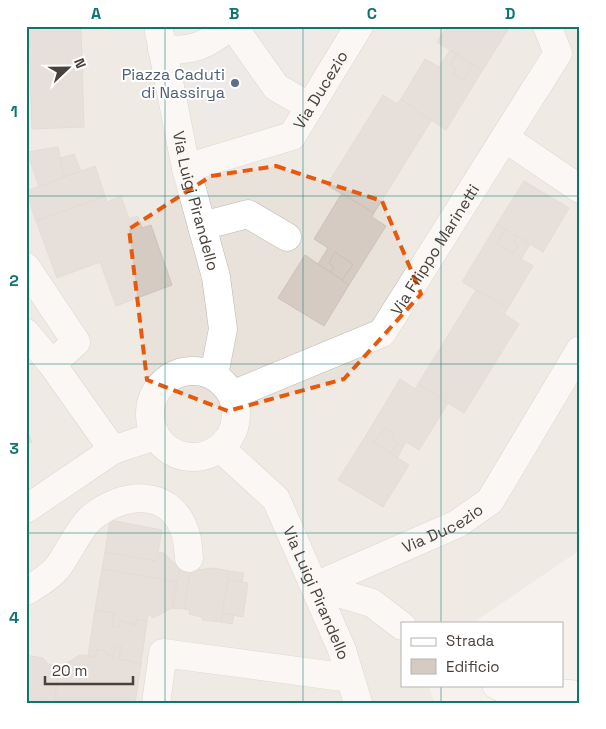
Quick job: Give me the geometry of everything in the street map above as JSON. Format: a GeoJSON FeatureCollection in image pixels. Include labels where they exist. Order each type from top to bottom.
{"type":"FeatureCollection","features":[{"type":"Feature","properties":{"kind":"street"},"geometry":{"type":"LineString","coordinates":[[160,38],[183,51],[207,43],[232,26],[276,87],[310,107]]}},
{"type":"Feature","properties":{"kind":"street","name":"Via Ducezio"},"geometry":{"type":"LineString","coordinates":[[186,168],[292,136],[359,26]]}},
{"type":"Feature","properties":{"kind":"street","name":"Via Filippo Marinetti"},"geometry":{"type":"LineString","coordinates":[[223,385],[382,333],[558,54],[547,26]]}},
{"type":"Feature","properties":{"kind":"street","name":"Via Luigi Pirandello"},"geometry":{"type":"LineString","coordinates":[[160,38],[186,168],[216,277],[223,329],[223,385]]}},
{"type":"Feature","properties":{"kind":"street"},"geometry":{"type":"LineString","coordinates":[[505,138],[580,189]]}},
{"type":"Feature","properties":{"kind":"street"},"geometry":{"type":"LineString","coordinates":[[202,226],[248,214],[287,237]]}},
{"type":"Feature","properties":{"kind":"street"},"geometry":{"type":"LineString","coordinates":[[26,267],[76,342],[52,364]]}},
{"type":"Feature","properties":{"kind":"street"},"geometry":{"type":"LineString","coordinates":[[26,333],[52,364],[114,450]]}},
{"type":"Feature","properties":{"kind":"street","name":"Via Ducezio"},"geometry":{"type":"LineString","coordinates":[[315,586],[457,524],[490,500],[580,350]]}},
{"type":"Feature","properties":{"kind":"street"},"geometry":{"type":"LineString","coordinates":[[195,370],[223,385],[236,406],[235,427],[220,448],[208,456],[192,458],[170,452],[155,436],[150,424],[150,402],[156,390],[166,379],[179,372],[195,370]]}},
{"type":"Feature","properties":{"kind":"street"},"geometry":{"type":"LineString","coordinates":[[26,508],[114,450],[155,436]]}},
{"type":"Feature","properties":{"kind":"street","name":"Via Luigi Pirandello"},"geometry":{"type":"LineString","coordinates":[[220,448],[276,499],[342,650],[354,690]]}},
{"type":"Feature","properties":{"kind":"street"},"geometry":{"type":"LineString","coordinates":[[26,591],[56,570],[90,519],[106,508],[129,499],[152,498],[167,505],[176,515],[186,532],[189,558]]}},
{"type":"Feature","properties":{"kind":"street"},"geometry":{"type":"LineString","coordinates":[[315,586],[372,603],[401,625]]}},
{"type":"Feature","properties":{"kind":"street"},"geometry":{"type":"LineString","coordinates":[[156,703],[163,652],[354,690]]}},
{"type":"Feature","properties":{"kind":"street"},"geometry":{"type":"LineString","coordinates":[[498,686],[502,688],[580,695]]}},
{"type":"Feature","properties":{"kind":"highlighted area"},"geometry":{"type":"Polygon","coordinates":[[[276,166],[382,201],[421,294],[344,379],[228,411],[147,380],[129,229],[211,176],[276,166]]]}},
{"type":"Feature","properties":{"kind":"shaded area"},"geometry":{"type":"Polygon","coordinates":[[[26,26],[580,26],[580,550],[474,622],[401,622],[401,686],[428,686],[435,703],[26,703],[26,26]]]}},
{"type":"Feature","properties":{"kind":"shaded area","name":"Piazza Caduti di Nassirya"},"geometry":{"type":"Polygon","coordinates":[[[179,26],[323,26],[290,80],[282,75],[265,110],[254,123],[221,134],[205,134],[183,51],[179,26]]]}},
{"type":"Feature","properties":{"kind":"building"},"geometry":{"type":"Polygon","coordinates":[[[29,26],[81,26],[84,127],[32,129],[29,26]]]}},
{"type":"Feature","properties":{"kind":"building"},"geometry":{"type":"Polygon","coordinates":[[[447,26],[505,26],[509,28],[482,71],[437,42],[447,26]]]}},
{"type":"Feature","properties":{"kind":"building"},"geometry":{"type":"Polygon","coordinates":[[[450,50],[457,54],[450,65],[456,68],[453,74],[463,80],[473,65],[482,71],[446,130],[401,99],[425,59],[439,67],[450,50]]]}},
{"type":"Feature","properties":{"kind":"building"},"geometry":{"type":"Polygon","coordinates":[[[457,54],[473,65],[463,80],[453,74],[456,68],[450,65],[457,54]]]}},
{"type":"Feature","properties":{"kind":"building"},"geometry":{"type":"Polygon","coordinates":[[[383,95],[397,104],[401,99],[431,121],[374,213],[327,185],[383,95]]]}},
{"type":"Feature","properties":{"kind":"building"},"geometry":{"type":"Polygon","coordinates":[[[58,147],[64,177],[39,187],[27,152],[58,147]]]}},
{"type":"Feature","properties":{"kind":"building"},"geometry":{"type":"Polygon","coordinates":[[[74,154],[81,171],[64,177],[60,158],[74,154]]]}},
{"type":"Feature","properties":{"kind":"building"},"geometry":{"type":"Polygon","coordinates":[[[95,166],[105,196],[36,221],[26,191],[95,166]]]}},
{"type":"Feature","properties":{"kind":"building"},"geometry":{"type":"Polygon","coordinates":[[[524,181],[569,208],[543,252],[497,224],[524,181]]]}},
{"type":"Feature","properties":{"kind":"building"},"geometry":{"type":"Polygon","coordinates":[[[342,193],[374,213],[372,217],[386,226],[349,285],[342,280],[353,264],[335,252],[329,263],[334,267],[331,272],[318,264],[328,248],[314,239],[342,193]]]}},
{"type":"Feature","properties":{"kind":"building"},"geometry":{"type":"Polygon","coordinates":[[[105,196],[107,202],[121,196],[129,219],[138,216],[142,228],[151,225],[172,285],[116,306],[100,262],[57,278],[36,221],[105,196]]]}},
{"type":"Feature","properties":{"kind":"building"},"geometry":{"type":"Polygon","coordinates":[[[497,224],[505,229],[497,243],[513,254],[519,245],[514,242],[516,236],[530,244],[521,259],[533,266],[508,308],[462,282],[497,224]]]}},
{"type":"Feature","properties":{"kind":"building"},"geometry":{"type":"Polygon","coordinates":[[[505,229],[516,236],[514,242],[519,245],[513,254],[497,243],[505,229]]]}},
{"type":"Feature","properties":{"kind":"building"},"geometry":{"type":"Polygon","coordinates":[[[335,252],[353,264],[342,280],[331,272],[334,267],[329,263],[335,252]]]}},
{"type":"Feature","properties":{"kind":"building"},"geometry":{"type":"Polygon","coordinates":[[[305,255],[349,285],[324,326],[278,298],[305,255]]]}},
{"type":"Feature","properties":{"kind":"building"},"geometry":{"type":"Polygon","coordinates":[[[476,290],[508,308],[504,314],[519,324],[464,413],[418,384],[476,290]]]}},
{"type":"Feature","properties":{"kind":"building"},"geometry":{"type":"Polygon","coordinates":[[[400,379],[415,389],[418,384],[448,403],[419,450],[406,442],[397,458],[390,453],[397,443],[392,439],[395,435],[385,428],[374,442],[365,437],[400,379]]]}},
{"type":"Feature","properties":{"kind":"building"},"geometry":{"type":"Polygon","coordinates":[[[385,428],[395,435],[392,439],[397,443],[390,453],[374,442],[385,428]]]}},
{"type":"Feature","properties":{"kind":"building"},"geometry":{"type":"Polygon","coordinates":[[[26,429],[32,442],[26,444],[26,429]]]}},
{"type":"Feature","properties":{"kind":"building"},"geometry":{"type":"Polygon","coordinates":[[[365,437],[409,465],[383,507],[338,480],[365,437]]]}},
{"type":"Feature","properties":{"kind":"building"},"geometry":{"type":"Polygon","coordinates":[[[110,520],[162,530],[158,552],[164,553],[155,561],[105,552],[110,520]]]}},
{"type":"Feature","properties":{"kind":"building"},"geometry":{"type":"Polygon","coordinates":[[[105,552],[155,561],[164,553],[180,569],[177,582],[102,569],[105,552]]]}},
{"type":"Feature","properties":{"kind":"building"},"geometry":{"type":"Polygon","coordinates":[[[213,568],[229,571],[221,622],[202,620],[202,617],[189,614],[190,610],[184,609],[190,571],[213,568]]]}},
{"type":"Feature","properties":{"kind":"building"},"geometry":{"type":"Polygon","coordinates":[[[102,569],[177,582],[172,608],[153,618],[148,613],[147,621],[137,619],[136,625],[120,621],[119,627],[112,626],[114,613],[95,610],[102,569]]]}},
{"type":"Feature","properties":{"kind":"building"},"geometry":{"type":"Polygon","coordinates":[[[180,569],[190,571],[184,609],[172,608],[180,569]]]}},
{"type":"Feature","properties":{"kind":"building"},"geometry":{"type":"Polygon","coordinates":[[[229,571],[244,573],[242,582],[228,579],[229,571]]]}},
{"type":"Feature","properties":{"kind":"building"},"geometry":{"type":"Polygon","coordinates":[[[228,579],[248,583],[243,617],[222,613],[228,579]]]}},
{"type":"Feature","properties":{"kind":"building"},"geometry":{"type":"Polygon","coordinates":[[[95,610],[114,613],[112,626],[119,627],[120,621],[136,625],[137,619],[147,621],[141,664],[119,659],[121,646],[115,646],[113,657],[109,656],[104,650],[97,650],[96,656],[88,656],[95,610]]]}},
{"type":"Feature","properties":{"kind":"building"},"geometry":{"type":"Polygon","coordinates":[[[222,613],[234,615],[232,624],[221,622],[222,613]]]}},
{"type":"Feature","properties":{"kind":"building"},"geometry":{"type":"Polygon","coordinates":[[[115,646],[121,646],[119,659],[141,664],[135,703],[54,703],[60,667],[80,655],[96,656],[97,650],[104,650],[109,656],[113,657],[115,646]]]}},
{"type":"Feature","properties":{"kind":"building"},"geometry":{"type":"Polygon","coordinates":[[[26,655],[43,658],[48,664],[60,667],[54,703],[26,703],[26,655]]]}},
{"type":"Feature","properties":{"kind":"place","name":"Piazza Caduti di Nassirya"},"geometry":{"type":"Point","coordinates":[235,83]}}]}
